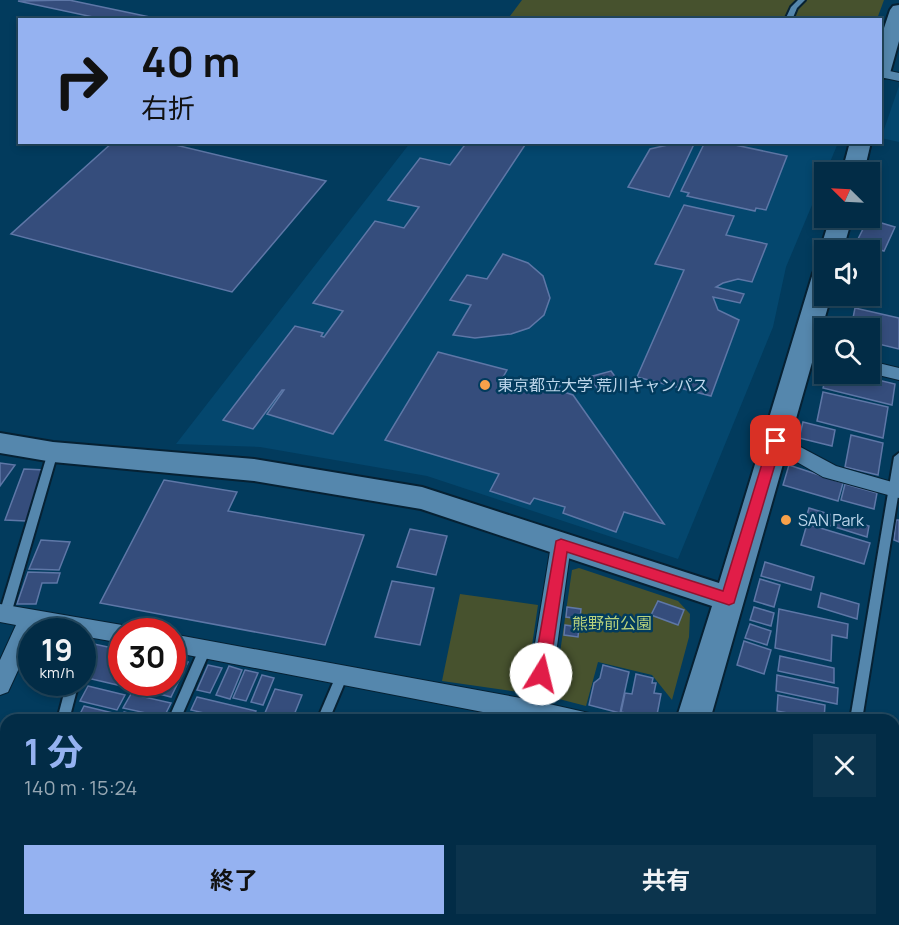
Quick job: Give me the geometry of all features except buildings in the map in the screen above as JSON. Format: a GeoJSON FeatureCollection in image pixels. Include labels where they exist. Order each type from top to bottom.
{"type":"FeatureCollection","features":[{"type":"Feature","properties":{"kind":"street"},"geometry":{"type":"LineString","coordinates":[[882,68],[896,34],[899,10]]}},
{"type":"Feature","properties":{"kind":"street"},"geometry":{"type":"LineString","coordinates":[[882,73],[899,77]]}},
{"type":"Feature","properties":{"kind":"street"},"geometry":{"type":"LineString","coordinates":[[856,162],[860,144]]}},
{"type":"Feature","properties":{"kind":"street"},"geometry":{"type":"LineString","coordinates":[[695,714],[776,441],[813,354],[820,306]]}},
{"type":"Feature","properties":{"kind":"street"},"geometry":{"type":"LineString","coordinates":[[880,370],[899,374]]}},
{"type":"Feature","properties":{"kind":"street"},"geometry":{"type":"LineString","coordinates":[[776,441],[830,472],[896,490]]}},
{"type":"Feature","properties":{"kind":"street"},"geometry":{"type":"LineString","coordinates":[[0,443],[53,452],[254,470],[422,498],[729,599]]}},
{"type":"Feature","properties":{"kind":"street"},"geometry":{"type":"LineString","coordinates":[[536,714],[561,545]]}},
{"type":"Feature","properties":{"kind":"street"},"geometry":{"type":"LineString","coordinates":[[3,613],[30,618]]}},
{"type":"Feature","properties":{"kind":"street"},"geometry":{"type":"LineString","coordinates":[[0,686],[18,645]]}},
{"type":"Feature","properties":{"kind":"street"},"geometry":{"type":"LineString","coordinates":[[186,646],[531,714]]}},
{"type":"Feature","properties":{"kind":"lane"},"geometry":{"type":"LineString","coordinates":[[789,18],[793,3],[802,0]]}},
{"type":"Feature","properties":{"kind":"lane"},"geometry":{"type":"LineString","coordinates":[[3,613],[53,452]]}},
{"type":"Feature","properties":{"kind":"lane"},"geometry":{"type":"LineString","coordinates":[[857,714],[896,490],[899,458]]}},
{"type":"Feature","properties":{"kind":"lane"},"geometry":{"type":"LineString","coordinates":[[177,714],[205,649]]}},
{"type":"Feature","properties":{"kind":"lane"},"geometry":{"type":"LineString","coordinates":[[326,714],[342,675]]}},
{"type":"Feature","properties":{"kind":"lane"},"geometry":{"type":"LineString","coordinates":[[65,714],[69,696]]}},
{"type":"Feature","properties":{"kind":"shaded area"},"geometry":{"type":"Polygon","coordinates":[[[899,86],[899,142],[882,138],[899,86]]]}},
{"type":"Feature","properties":{"kind":"shaded area","name":"東京都立大学 荒川キャンパス"},"geometry":{"type":"Polygon","coordinates":[[[409,144],[838,144],[830,162],[814,162],[814,200],[786,267],[773,327],[678,559],[427,476],[260,447],[176,444],[409,144]]]}},
{"type":"Feature","properties":{"kind":"green space"},"geometry":{"type":"Polygon","coordinates":[[[522,0],[884,0],[877,18],[508,18],[522,0]]]}},
{"type":"Feature","properties":{"kind":"green space","name":"熊野前公園"},"geometry":{"type":"Polygon","coordinates":[[[579,568],[678,601],[690,614],[689,637],[672,700],[652,675],[598,662],[586,706],[559,699],[554,694],[572,570],[579,568]]]}},
{"type":"Feature","properties":{"kind":"green space"},"geometry":{"type":"Polygon","coordinates":[[[460,594],[538,605],[525,693],[442,681],[460,594]]]}},
{"type":"Feature","properties":{"kind":"place","name":"東京都立大学 荒川キャンパス"},"geometry":{"type":"Point","coordinates":[485,385]}},
{"type":"Feature","properties":{"kind":"place","name":"SAN Park"},"geometry":{"type":"Point","coordinates":[786,520]}},
{"type":"Feature","properties":{"kind":"route"},"geometry":{"type":"LineString","coordinates":[[541,674],[561,545],[729,599],[776,441]]}}]}
